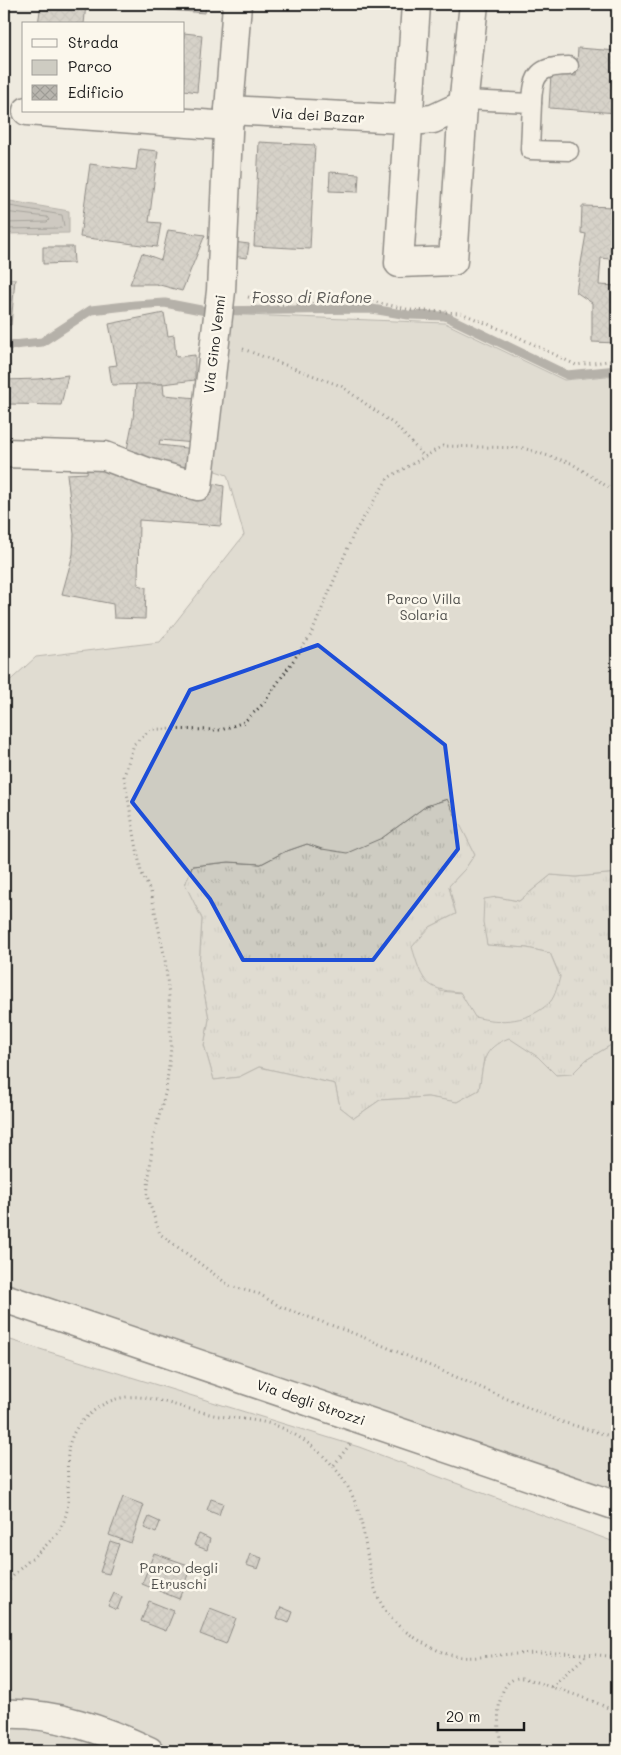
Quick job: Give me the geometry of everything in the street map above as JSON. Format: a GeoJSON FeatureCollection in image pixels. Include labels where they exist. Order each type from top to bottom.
{"type":"FeatureCollection","features":[{"type":"Feature","properties":{"kind":"street","name":"Via Gino Venni"},"geometry":{"type":"LineString","coordinates":[[4,453],[105,456],[147,472],[198,486],[221,291],[228,118],[237,4]]}},
{"type":"Feature","properties":{"kind":"street"},"geometry":{"type":"LineString","coordinates":[[416,4],[399,263],[453,260],[464,102],[474,4]]}},
{"type":"Feature","properties":{"kind":"street","name":"Via dei Bazar"},"geometry":{"type":"LineString","coordinates":[[54,112],[228,118],[433,119],[464,102]]}},
{"type":"Feature","properties":{"kind":"street","name":"Via dei Bazar"},"geometry":{"type":"LineString","coordinates":[[4,110],[22,111]]}},
{"type":"Feature","properties":{"kind":"street","name":"Via degli Strozzi"},"geometry":{"type":"LineString","coordinates":[[4,1298],[617,1506]]}},
{"type":"Feature","properties":{"kind":"street"},"geometry":{"type":"LineString","coordinates":[[4,1714],[70,1721],[116,1736],[149,1751]]}},
{"type":"Feature","properties":{"kind":"lane"},"geometry":{"type":"LineString","coordinates":[[569,66],[551,66],[537,76],[533,82],[530,150],[569,151]]}},
{"type":"Feature","properties":{"kind":"lane"},"geometry":{"type":"LineString","coordinates":[[464,102],[532,103]]}},
{"type":"Feature","properties":{"kind":"path"},"geometry":{"type":"LineString","coordinates":[[221,291],[278,305],[371,301],[411,310],[461,313],[512,334],[576,365],[617,360]]}},
{"type":"Feature","properties":{"kind":"path"},"geometry":{"type":"LineString","coordinates":[[214,338],[341,386],[395,425],[424,456]]}},
{"type":"Feature","properties":{"kind":"path"},"geometry":{"type":"LineString","coordinates":[[617,493],[571,463],[522,448],[443,446],[424,456],[388,478],[354,532],[311,635],[263,704],[244,722],[221,730],[151,730],[134,744],[124,776],[141,872],[151,892],[165,959],[171,1048],[166,1090],[153,1139],[147,1196],[160,1234],[230,1286],[259,1294],[281,1307],[358,1335],[560,1421],[617,1438]]}},
{"type":"Feature","properties":{"kind":"path"},"geometry":{"type":"LineString","coordinates":[[4,1588],[18,1570],[47,1544],[62,1526],[68,1503],[67,1455],[80,1424],[112,1400],[136,1395],[219,1416],[275,1425],[289,1431],[319,1452],[342,1476],[357,1506],[370,1575],[377,1597],[390,1618],[416,1638],[456,1656],[587,1654],[617,1657]]}},
{"type":"Feature","properties":{"kind":"path"},"geometry":{"type":"LineString","coordinates":[[551,1687],[587,1654]]}},
{"type":"Feature","properties":{"kind":"path"},"geometry":{"type":"LineString","coordinates":[[503,1751],[499,1740],[498,1713],[500,1698],[513,1681],[522,1678],[551,1687],[617,1713]]}},
{"type":"Feature","properties":{"kind":"highlighted area"},"geometry":{"type":"Polygon","coordinates":[[[318,645],[445,745],[458,849],[373,960],[243,960],[210,899],[132,802],[190,690],[318,645]]]}},
{"type":"Feature","properties":{"kind":"green space","name":"Parco Villa Solaria"},"geometry":{"type":"Polygon","coordinates":[[[221,314],[445,323],[564,380],[617,375],[617,873],[576,877],[551,875],[519,901],[497,897],[484,899],[483,922],[487,945],[527,948],[550,953],[560,977],[552,1000],[534,1014],[515,1020],[485,1019],[475,1017],[460,992],[438,989],[426,981],[422,975],[412,947],[430,927],[456,914],[449,886],[465,869],[475,854],[447,799],[426,806],[382,838],[347,853],[322,849],[307,844],[284,852],[261,864],[229,862],[192,866],[185,884],[202,919],[199,966],[209,1019],[204,1045],[214,1080],[239,1077],[259,1067],[335,1084],[340,1107],[354,1118],[380,1100],[428,1097],[457,1102],[479,1090],[485,1058],[493,1047],[509,1038],[538,1057],[556,1075],[572,1074],[586,1060],[613,1044],[617,1045],[617,1506],[4,1298],[4,686],[36,657],[160,642],[244,535],[227,475],[207,468],[221,314]]]}},
{"type":"Feature","properties":{"kind":"green space"},"geometry":{"type":"Polygon","coordinates":[[[448,799],[475,854],[465,869],[449,886],[456,914],[430,927],[440,991],[551,1001],[560,976],[550,953],[527,948],[487,945],[482,922],[484,898],[497,897],[519,901],[551,875],[576,877],[617,873],[617,1045],[613,1044],[586,1060],[572,1074],[556,1075],[538,1057],[484,1058],[479,1090],[457,1102],[427,1097],[380,1100],[354,1118],[340,1107],[335,1084],[259,1067],[239,1077],[214,1080],[204,1045],[209,1019],[199,966],[202,919],[185,885],[192,866],[229,862],[261,864],[284,852],[307,844],[322,849],[382,838],[426,806],[448,799]]]}},
{"type":"Feature","properties":{"kind":"green space","name":"Parco degli Etruschi"},"geometry":{"type":"Polygon","coordinates":[[[4,1338],[359,1447],[617,1543],[617,1751],[4,1751],[4,1338]]]}},
{"type":"Feature","properties":{"kind":"water"},"geometry":{"type":"Polygon","coordinates":[[[4,200],[69,211],[69,233],[4,234],[4,200]]]}},
{"type":"Feature","properties":{"kind":"building"},"geometry":{"type":"Polygon","coordinates":[[[41,4],[86,4],[84,22],[38,22],[41,4]]]}},
{"type":"Feature","properties":{"kind":"building"},"geometry":{"type":"Polygon","coordinates":[[[135,4],[206,4],[205,13],[135,7],[135,4]]]}},
{"type":"Feature","properties":{"kind":"building"},"geometry":{"type":"Polygon","coordinates":[[[185,33],[202,35],[197,92],[185,90],[185,33]]]}},
{"type":"Feature","properties":{"kind":"building"},"geometry":{"type":"Polygon","coordinates":[[[578,48],[617,51],[617,113],[549,108],[551,74],[576,76],[578,48]]]}},
{"type":"Feature","properties":{"kind":"building"},"geometry":{"type":"Polygon","coordinates":[[[259,142],[315,145],[310,249],[254,246],[259,142]]]}},
{"type":"Feature","properties":{"kind":"building"},"geometry":{"type":"Polygon","coordinates":[[[139,149],[158,151],[149,222],[161,223],[157,247],[80,237],[90,164],[136,170],[139,149]]]}},
{"type":"Feature","properties":{"kind":"building"},"geometry":{"type":"Polygon","coordinates":[[[330,172],[359,174],[358,192],[329,191],[330,172]]]}},
{"type":"Feature","properties":{"kind":"building"},"geometry":{"type":"Polygon","coordinates":[[[582,206],[617,207],[617,260],[601,258],[599,285],[617,286],[617,343],[592,342],[592,303],[576,292],[586,234],[581,233],[582,206]]]}},
{"type":"Feature","properties":{"kind":"building"},"geometry":{"type":"Polygon","coordinates":[[[168,230],[205,235],[182,291],[156,284],[130,284],[142,253],[161,260],[168,230]]]}},
{"type":"Feature","properties":{"kind":"building"},"geometry":{"type":"Polygon","coordinates":[[[233,242],[249,244],[247,258],[232,256],[233,242]]]}},
{"type":"Feature","properties":{"kind":"building"},"geometry":{"type":"Polygon","coordinates":[[[43,247],[73,247],[74,263],[43,264],[43,247]]]}},
{"type":"Feature","properties":{"kind":"building"},"geometry":{"type":"Polygon","coordinates":[[[4,279],[15,279],[11,325],[4,324],[4,279]]]}},
{"type":"Feature","properties":{"kind":"building"},"geometry":{"type":"Polygon","coordinates":[[[164,313],[168,336],[174,335],[176,357],[195,355],[195,380],[163,384],[112,385],[109,366],[117,365],[109,324],[164,313]]]}},
{"type":"Feature","properties":{"kind":"building"},"geometry":{"type":"Polygon","coordinates":[[[68,375],[61,405],[8,404],[4,380],[38,379],[68,375]]]}},
{"type":"Feature","properties":{"kind":"building"},"geometry":{"type":"Polygon","coordinates":[[[136,384],[163,384],[164,395],[197,398],[195,443],[160,440],[159,445],[195,449],[191,480],[125,460],[133,419],[136,384]]]}},
{"type":"Feature","properties":{"kind":"building"},"geometry":{"type":"Polygon","coordinates":[[[89,457],[224,486],[221,526],[139,520],[138,585],[146,587],[145,619],[114,618],[113,604],[62,594],[73,554],[74,534],[67,474],[87,473],[89,457]]]}},
{"type":"Feature","properties":{"kind":"building"},"geometry":{"type":"Polygon","coordinates":[[[123,1497],[144,1505],[131,1543],[109,1535],[123,1497]]]}},
{"type":"Feature","properties":{"kind":"building"},"geometry":{"type":"Polygon","coordinates":[[[211,1499],[223,1503],[219,1515],[207,1510],[211,1499]]]}},
{"type":"Feature","properties":{"kind":"building"},"geometry":{"type":"Polygon","coordinates":[[[149,1517],[160,1522],[156,1533],[144,1528],[149,1517]]]}},
{"type":"Feature","properties":{"kind":"building"},"geometry":{"type":"Polygon","coordinates":[[[199,1534],[210,1539],[207,1550],[194,1545],[199,1534]]]}},
{"type":"Feature","properties":{"kind":"building"},"geometry":{"type":"Polygon","coordinates":[[[110,1541],[119,1544],[109,1574],[100,1572],[110,1541]]]}},
{"type":"Feature","properties":{"kind":"building"},"geometry":{"type":"Polygon","coordinates":[[[154,1553],[191,1566],[179,1599],[142,1584],[154,1553]]]}},
{"type":"Feature","properties":{"kind":"building"},"geometry":{"type":"Polygon","coordinates":[[[250,1554],[262,1558],[258,1569],[246,1565],[250,1554]]]}},
{"type":"Feature","properties":{"kind":"building"},"geometry":{"type":"Polygon","coordinates":[[[114,1593],[122,1597],[117,1610],[108,1606],[114,1593]]]}},
{"type":"Feature","properties":{"kind":"building"},"geometry":{"type":"Polygon","coordinates":[[[149,1601],[174,1611],[166,1631],[141,1621],[149,1601]]]}},
{"type":"Feature","properties":{"kind":"building"},"geometry":{"type":"Polygon","coordinates":[[[281,1607],[293,1612],[289,1623],[277,1618],[281,1607]]]}},
{"type":"Feature","properties":{"kind":"building"},"geometry":{"type":"Polygon","coordinates":[[[210,1608],[236,1618],[226,1644],[200,1634],[210,1608]]]}},
{"type":"Feature","properties":{"kind":"waterway","name":"Fosso di Riafone"},"geometry":{"type":"LineString","coordinates":[[4,346],[42,342],[91,310],[135,305],[165,303],[206,311],[372,309],[408,315],[445,316],[567,375],[617,370]]}}]}
